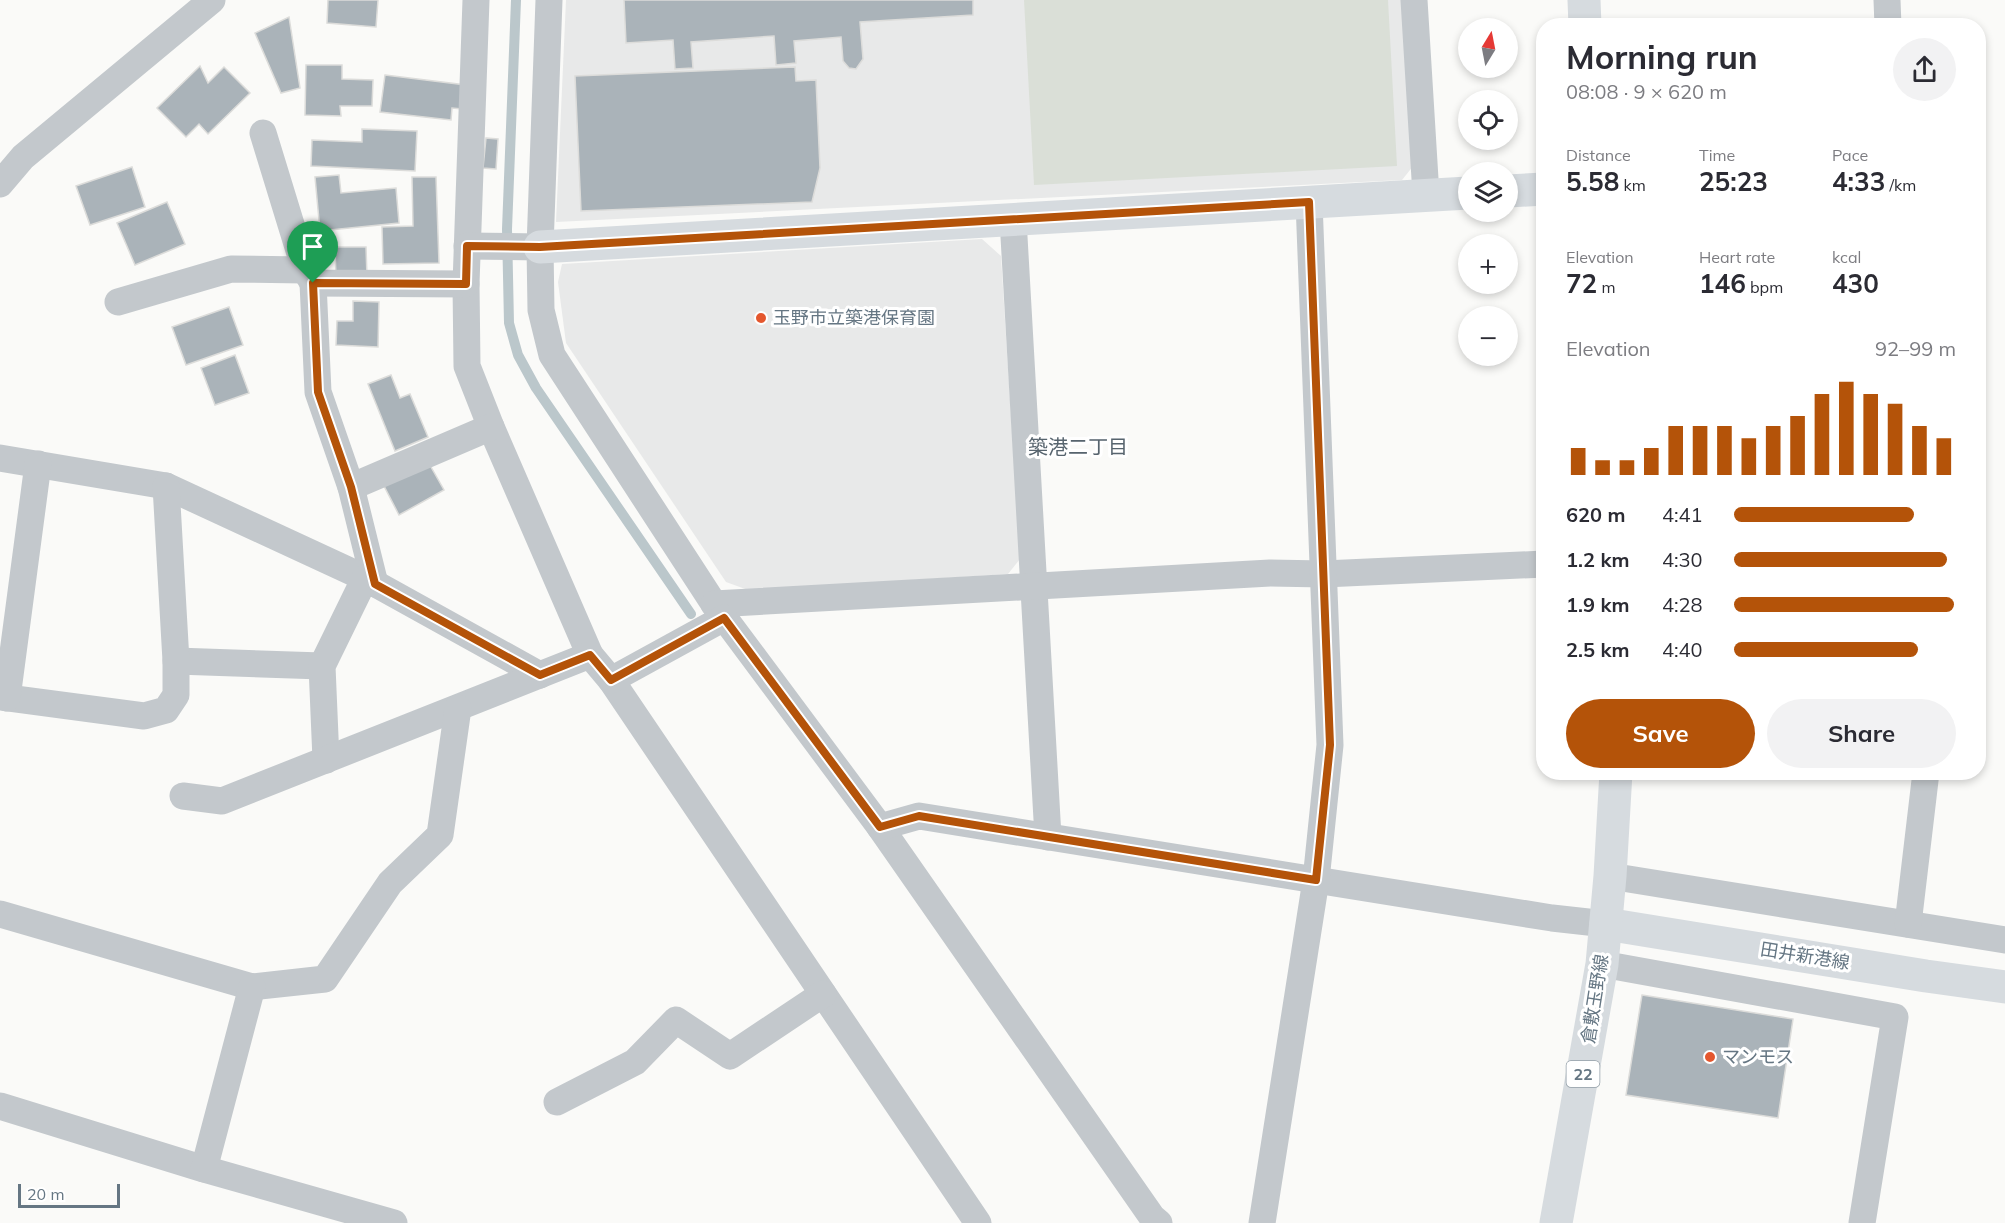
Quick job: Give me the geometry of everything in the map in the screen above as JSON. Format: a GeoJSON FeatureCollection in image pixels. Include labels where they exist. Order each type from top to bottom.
{"type":"FeatureCollection","features":[{"type":"Feature","properties":{"kind":"street"},"geometry":{"type":"LineString","coordinates":[[0,184],[23,158],[212,0]]}},
{"type":"Feature","properties":{"kind":"street"},"geometry":{"type":"LineString","coordinates":[[476,0],[466,284],[467,366],[491,427],[590,655],[611,680],[978,1223]]}},
{"type":"Feature","properties":{"kind":"street"},"geometry":{"type":"LineString","coordinates":[[549,0],[519,247],[541,310],[552,355],[719,611],[880,827],[1152,1217],[1159,1223]]}},
{"type":"Feature","properties":{"kind":"street"},"geometry":{"type":"LineString","coordinates":[[1414,0],[1426,195]]}},
{"type":"Feature","properties":{"kind":"street"},"geometry":{"type":"LineString","coordinates":[[1584,0],[1585,18]]}},
{"type":"Feature","properties":{"kind":"street"},"geometry":{"type":"LineString","coordinates":[[1887,0],[1888,18]]}},
{"type":"Feature","properties":{"kind":"street"},"geometry":{"type":"LineString","coordinates":[[263,133],[309,277],[318,392],[351,487],[370,581],[322,666],[326,760]]}},
{"type":"Feature","properties":{"kind":"street"},"geometry":{"type":"LineString","coordinates":[[1518,190],[1536,189]]}},
{"type":"Feature","properties":{"kind":"street"},"geometry":{"type":"LineString","coordinates":[[467,246],[519,247],[1458,193]]}},
{"type":"Feature","properties":{"kind":"street"},"geometry":{"type":"LineString","coordinates":[[1262,1223],[1316,880],[1330,745],[1309,202]]}},
{"type":"Feature","properties":{"kind":"street"},"geometry":{"type":"LineString","coordinates":[[1013,219],[1048,837]]}},
{"type":"Feature","properties":{"kind":"street"},"geometry":{"type":"LineString","coordinates":[[118,302],[231,269],[309,277],[466,284]]}},
{"type":"Feature","properties":{"kind":"street"},"geometry":{"type":"LineString","coordinates":[[351,487],[491,427]]}},
{"type":"Feature","properties":{"kind":"street"},"geometry":{"type":"LineString","coordinates":[[0,458],[166,486],[370,581],[540,675]]}},
{"type":"Feature","properties":{"kind":"street"},"geometry":{"type":"LineString","coordinates":[[38,464],[3,697],[144,716],[166,710],[176,695],[166,486]]}},
{"type":"Feature","properties":{"kind":"street"},"geometry":{"type":"LineString","coordinates":[[611,680],[719,611],[1034,586],[1270,573],[1324,574],[1536,564]]}},
{"type":"Feature","properties":{"kind":"street"},"geometry":{"type":"LineString","coordinates":[[183,796],[222,801],[590,655]]}},
{"type":"Feature","properties":{"kind":"street"},"geometry":{"type":"LineString","coordinates":[[176,661],[322,666]]}},
{"type":"Feature","properties":{"kind":"street"},"geometry":{"type":"LineString","coordinates":[[0,914],[252,987],[325,979],[390,883],[440,835],[458,708]]}},
{"type":"Feature","properties":{"kind":"street","name":"倉敷玉野線"},"geometry":{"type":"LineString","coordinates":[[1556,1223],[1602,964],[1616,780]]}},
{"type":"Feature","properties":{"kind":"street"},"geometry":{"type":"LineString","coordinates":[[1908,924],[1925,780]]}},
{"type":"Feature","properties":{"kind":"street"},"geometry":{"type":"LineString","coordinates":[[880,827],[919,816],[1552,918],[1606,924]]}},
{"type":"Feature","properties":{"kind":"street"},"geometry":{"type":"LineString","coordinates":[[1610,876],[2005,940]]}},
{"type":"Feature","properties":{"kind":"street","name":"田井新港線"},"geometry":{"type":"LineString","coordinates":[[1606,924],[2005,987]]}},
{"type":"Feature","properties":{"kind":"street"},"geometry":{"type":"LineString","coordinates":[[1602,964],[1895,1017],[1862,1223]]}},
{"type":"Feature","properties":{"kind":"street"},"geometry":{"type":"LineString","coordinates":[[204,1169],[252,987]]}},
{"type":"Feature","properties":{"kind":"street"},"geometry":{"type":"LineString","coordinates":[[557,1102],[635,1062],[676,1020],[730,1056],[823,994]]}},
{"type":"Feature","properties":{"kind":"street"},"geometry":{"type":"LineString","coordinates":[[0,1106],[355,1218],[394,1223]]}},
{"type":"Feature","properties":{"kind":"shaded area"},"geometry":{"type":"Polygon","coordinates":[[[566,0],[1404,0],[1414,165],[1402,180],[556,222],[566,0]]]}},
{"type":"Feature","properties":{"kind":"shaded area"},"geometry":{"type":"Polygon","coordinates":[[[1024,0],[1388,0],[1397,166],[1034,185],[1024,0]]]}},
{"type":"Feature","properties":{"kind":"shaded area"},"geometry":{"type":"Polygon","coordinates":[[[982,239],[1001,256],[1020,559],[1008,574],[748,590],[726,582],[566,343],[558,282],[562,264],[982,239]]]}},
{"type":"Feature","properties":{"kind":"building"},"geometry":{"type":"Polygon","coordinates":[[[328,0],[378,0],[376,27],[327,23],[328,0]]]}},
{"type":"Feature","properties":{"kind":"building"},"geometry":{"type":"Polygon","coordinates":[[[624,0],[973,0],[973,15],[860,22],[863,59],[856,69],[849,68],[843,61],[841,37],[794,41],[796,63],[776,65],[774,36],[691,42],[693,68],[675,69],[673,40],[626,43],[624,0]]]}},
{"type":"Feature","properties":{"kind":"building"},"geometry":{"type":"Polygon","coordinates":[[[289,17],[300,88],[281,93],[255,33],[289,17]]]}},
{"type":"Feature","properties":{"kind":"building"},"geometry":{"type":"Polygon","coordinates":[[[306,65],[342,65],[342,79],[373,80],[372,106],[340,106],[341,116],[305,115],[306,65]]]}},
{"type":"Feature","properties":{"kind":"building"},"geometry":{"type":"Polygon","coordinates":[[[200,66],[208,83],[224,67],[250,93],[208,134],[199,124],[186,137],[157,108],[200,66]]]}},
{"type":"Feature","properties":{"kind":"building"},"geometry":{"type":"Polygon","coordinates":[[[795,67],[796,81],[816,80],[820,168],[812,202],[581,211],[575,76],[795,67]]]}},
{"type":"Feature","properties":{"kind":"building"},"geometry":{"type":"Polygon","coordinates":[[[385,75],[466,85],[463,109],[452,108],[451,120],[380,112],[385,75]]]}},
{"type":"Feature","properties":{"kind":"building"},"geometry":{"type":"Polygon","coordinates":[[[362,129],[417,131],[415,171],[311,166],[312,140],[362,142],[362,129]]]}},
{"type":"Feature","properties":{"kind":"building"},"geometry":{"type":"Polygon","coordinates":[[[486,138],[498,139],[496,169],[483,168],[486,138]]]}},
{"type":"Feature","properties":{"kind":"building"},"geometry":{"type":"Polygon","coordinates":[[[132,167],[145,207],[90,225],[76,186],[132,167]]]}},
{"type":"Feature","properties":{"kind":"building"},"geometry":{"type":"Polygon","coordinates":[[[339,175],[341,193],[396,188],[399,223],[320,231],[315,177],[339,175]]]}},
{"type":"Feature","properties":{"kind":"building"},"geometry":{"type":"Polygon","coordinates":[[[412,177],[436,177],[439,263],[383,264],[382,227],[413,226],[412,177]]]}},
{"type":"Feature","properties":{"kind":"building"},"geometry":{"type":"Polygon","coordinates":[[[167,202],[185,244],[135,265],[117,223],[167,202]]]}},
{"type":"Feature","properties":{"kind":"building"},"geometry":{"type":"Polygon","coordinates":[[[335,247],[366,247],[367,277],[336,278],[335,247]]]}},
{"type":"Feature","properties":{"kind":"building"},"geometry":{"type":"Polygon","coordinates":[[[353,301],[379,302],[378,347],[336,345],[337,321],[353,321],[353,301]]]}},
{"type":"Feature","properties":{"kind":"building"},"geometry":{"type":"Polygon","coordinates":[[[229,307],[243,345],[186,365],[172,327],[229,307]]]}},
{"type":"Feature","properties":{"kind":"building"},"geometry":{"type":"Polygon","coordinates":[[[235,355],[249,393],[215,405],[201,368],[235,355]]]}},
{"type":"Feature","properties":{"kind":"building"},"geometry":{"type":"Polygon","coordinates":[[[391,375],[400,398],[410,394],[428,437],[395,451],[368,384],[391,375]]]}},
{"type":"Feature","properties":{"kind":"building"},"geometry":{"type":"Polygon","coordinates":[[[427,460],[444,490],[399,515],[383,484],[427,460]]]}},
{"type":"Feature","properties":{"kind":"building","name":"マンモス"},"geometry":{"type":"Polygon","coordinates":[[[1642,995],[1793,1019],[1778,1118],[1626,1095],[1642,995]]]}},
{"type":"Feature","properties":{"kind":"waterway"},"geometry":{"type":"LineString","coordinates":[[516,0],[507,229],[509,323],[518,355],[536,388],[691,614]]}},
{"type":"Feature","properties":{"kind":"place","name":"玉野市立築港保育園"},"geometry":{"type":"Point","coordinates":[761,318]}},
{"type":"Feature","properties":{"kind":"place","name":"マンモス"},"geometry":{"type":"Point","coordinates":[1710,1057]}},
{"type":"Feature","properties":{"kind":"district","name":"築港二丁目"},"geometry":{"type":"Point","coordinates":[1078,447]}},
{"type":"Feature","properties":{"kind":"route"},"geometry":{"type":"LineString","coordinates":[[1309,202],[1330,745],[1316,880],[919,816],[880,827],[724,618],[611,680],[590,655],[540,675],[375,584],[351,487],[318,392],[313,283],[466,284],[467,246],[540,247],[1309,202]]}}]}
